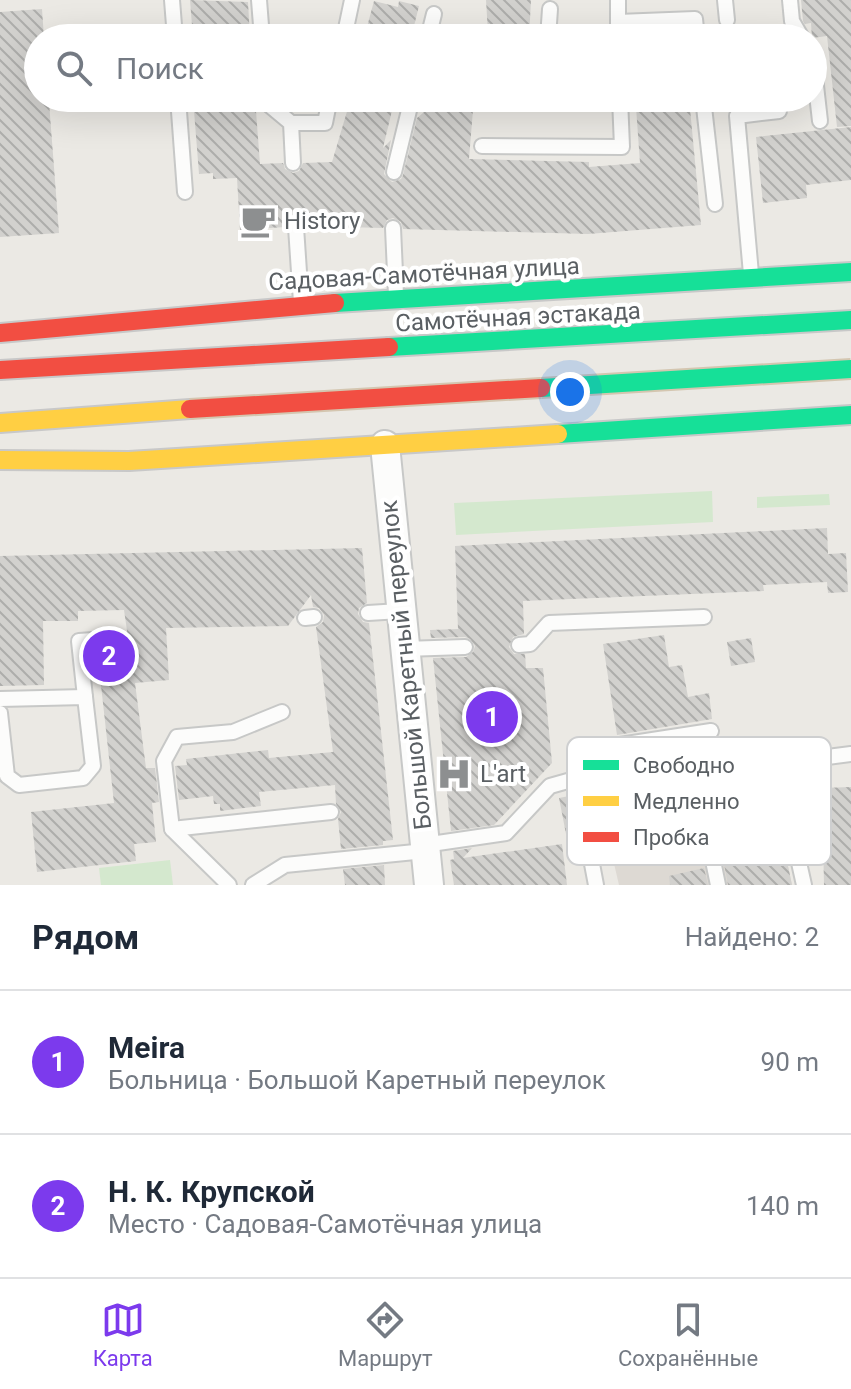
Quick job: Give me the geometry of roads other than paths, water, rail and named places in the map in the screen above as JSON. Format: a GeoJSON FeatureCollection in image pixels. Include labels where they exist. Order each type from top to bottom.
{"type":"FeatureCollection","features":[{"type":"Feature","properties":{"kind":"main road","name":"Садовая-Самотёчная улица"},"geometry":{"type":"LineString","coordinates":[[0,333],[301,305],[851,272]]}},
{"type":"Feature","properties":{"kind":"main road","name":"Самотёчная эстакада"},"geometry":{"type":"LineString","coordinates":[[0,370],[851,320]]}},
{"type":"Feature","properties":{"kind":"main road"},"geometry":{"type":"LineString","coordinates":[[0,423],[851,369]]}},
{"type":"Feature","properties":{"kind":"main road"},"geometry":{"type":"LineString","coordinates":[[7,462],[129,461],[851,415]]}},
{"type":"Feature","properties":{"kind":"street","name":"Большой Каретный переулок"},"geometry":{"type":"LineString","coordinates":[[385,445],[429,885]]}},
{"type":"Feature","properties":{"kind":"lane"},"geometry":{"type":"LineString","coordinates":[[172,0],[174,24]]}},
{"type":"Feature","properties":{"kind":"lane"},"geometry":{"type":"LineString","coordinates":[[259,0],[261,24]]}},
{"type":"Feature","properties":{"kind":"lane"},"geometry":{"type":"LineString","coordinates":[[347,24],[352,0]]}},
{"type":"Feature","properties":{"kind":"lane"},"geometry":{"type":"LineString","coordinates":[[618,0],[618,22],[695,19],[696,24]]}},
{"type":"Feature","properties":{"kind":"lane"},"geometry":{"type":"LineString","coordinates":[[725,0],[727,20]]}},
{"type":"Feature","properties":{"kind":"lane"},"geometry":{"type":"LineString","coordinates":[[790,0],[794,24]]}},
{"type":"Feature","properties":{"kind":"lane"},"geometry":{"type":"LineString","coordinates":[[549,24],[550,9]]}},
{"type":"Feature","properties":{"kind":"lane"},"geometry":{"type":"LineString","coordinates":[[432,24],[434,14]]}},
{"type":"Feature","properties":{"kind":"lane"},"geometry":{"type":"LineString","coordinates":[[179,112],[185,192]]}},
{"type":"Feature","properties":{"kind":"lane"},"geometry":{"type":"LineString","coordinates":[[278,112],[291,123],[325,123],[327,112]]}},
{"type":"Feature","properties":{"kind":"lane"},"geometry":{"type":"LineString","coordinates":[[394,172],[409,112]]}},
{"type":"Feature","properties":{"kind":"lane"},"geometry":{"type":"LineString","coordinates":[[482,146],[622,147],[621,112]]}},
{"type":"Feature","properties":{"kind":"lane"},"geometry":{"type":"LineString","coordinates":[[705,112],[715,204]]}},
{"type":"Feature","properties":{"kind":"lane"},"geometry":{"type":"LineString","coordinates":[[752,278],[737,116],[771,112]]}},
{"type":"Feature","properties":{"kind":"lane"},"geometry":{"type":"LineString","coordinates":[[819,112],[820,121]]}},
{"type":"Feature","properties":{"kind":"lane"},"geometry":{"type":"LineString","coordinates":[[291,123],[293,163]]}},
{"type":"Feature","properties":{"kind":"lane"},"geometry":{"type":"LineString","coordinates":[[296,227],[301,305]]}},
{"type":"Feature","properties":{"kind":"lane"},"geometry":{"type":"LineString","coordinates":[[393,228],[396,300]]}},
{"type":"Feature","properties":{"kind":"lane"},"geometry":{"type":"LineString","coordinates":[[368,613],[400,611]]}},
{"type":"Feature","properties":{"kind":"lane"},"geometry":{"type":"LineString","coordinates":[[519,645],[530,644],[549,623],[704,617]]}},
{"type":"Feature","properties":{"kind":"lane"},"geometry":{"type":"LineString","coordinates":[[0,713],[7,776],[19,785],[83,778],[93,766],[79,641],[107,639]]}},
{"type":"Feature","properties":{"kind":"lane"},"geometry":{"type":"LineString","coordinates":[[404,649],[465,647]]}},
{"type":"Feature","properties":{"kind":"lane"},"geometry":{"type":"LineString","coordinates":[[0,699],[85,697]]}},
{"type":"Feature","properties":{"kind":"lane"},"geometry":{"type":"LineString","coordinates":[[229,885],[172,829],[164,761],[177,737],[233,732],[282,712]]}},
{"type":"Feature","properties":{"kind":"lane"},"geometry":{"type":"LineString","coordinates":[[672,737],[711,731]]}},
{"type":"Feature","properties":{"kind":"lane"},"geometry":{"type":"LineString","coordinates":[[831,757],[851,754]]}},
{"type":"Feature","properties":{"kind":"lane"},"geometry":{"type":"LineString","coordinates":[[253,885],[285,865],[425,848],[506,833],[550,786],[567,781]]}},
{"type":"Feature","properties":{"kind":"lane"},"geometry":{"type":"LineString","coordinates":[[172,829],[331,812]]}},
{"type":"Feature","properties":{"kind":"lane"},"geometry":{"type":"LineString","coordinates":[[592,865],[596,885]]}},
{"type":"Feature","properties":{"kind":"lane"},"geometry":{"type":"LineString","coordinates":[[714,865],[718,885]]}},
{"type":"Feature","properties":{"kind":"lane"},"geometry":{"type":"LineString","coordinates":[[800,865],[804,885]]}},
{"type":"Feature","properties":{"kind":"place","name":"History"},"geometry":{"type":"Point","coordinates":[258,221]}},
{"type":"Feature","properties":{"kind":"place","name":"Н. К. Крупской"},"geometry":{"type":"Point","coordinates":[109,656]}},
{"type":"Feature","properties":{"kind":"place","name":"Meira"},"geometry":{"type":"Point","coordinates":[492,717]}},
{"type":"Feature","properties":{"kind":"place","name":"L'art"},"geometry":{"type":"Point","coordinates":[454,774]}}]}
